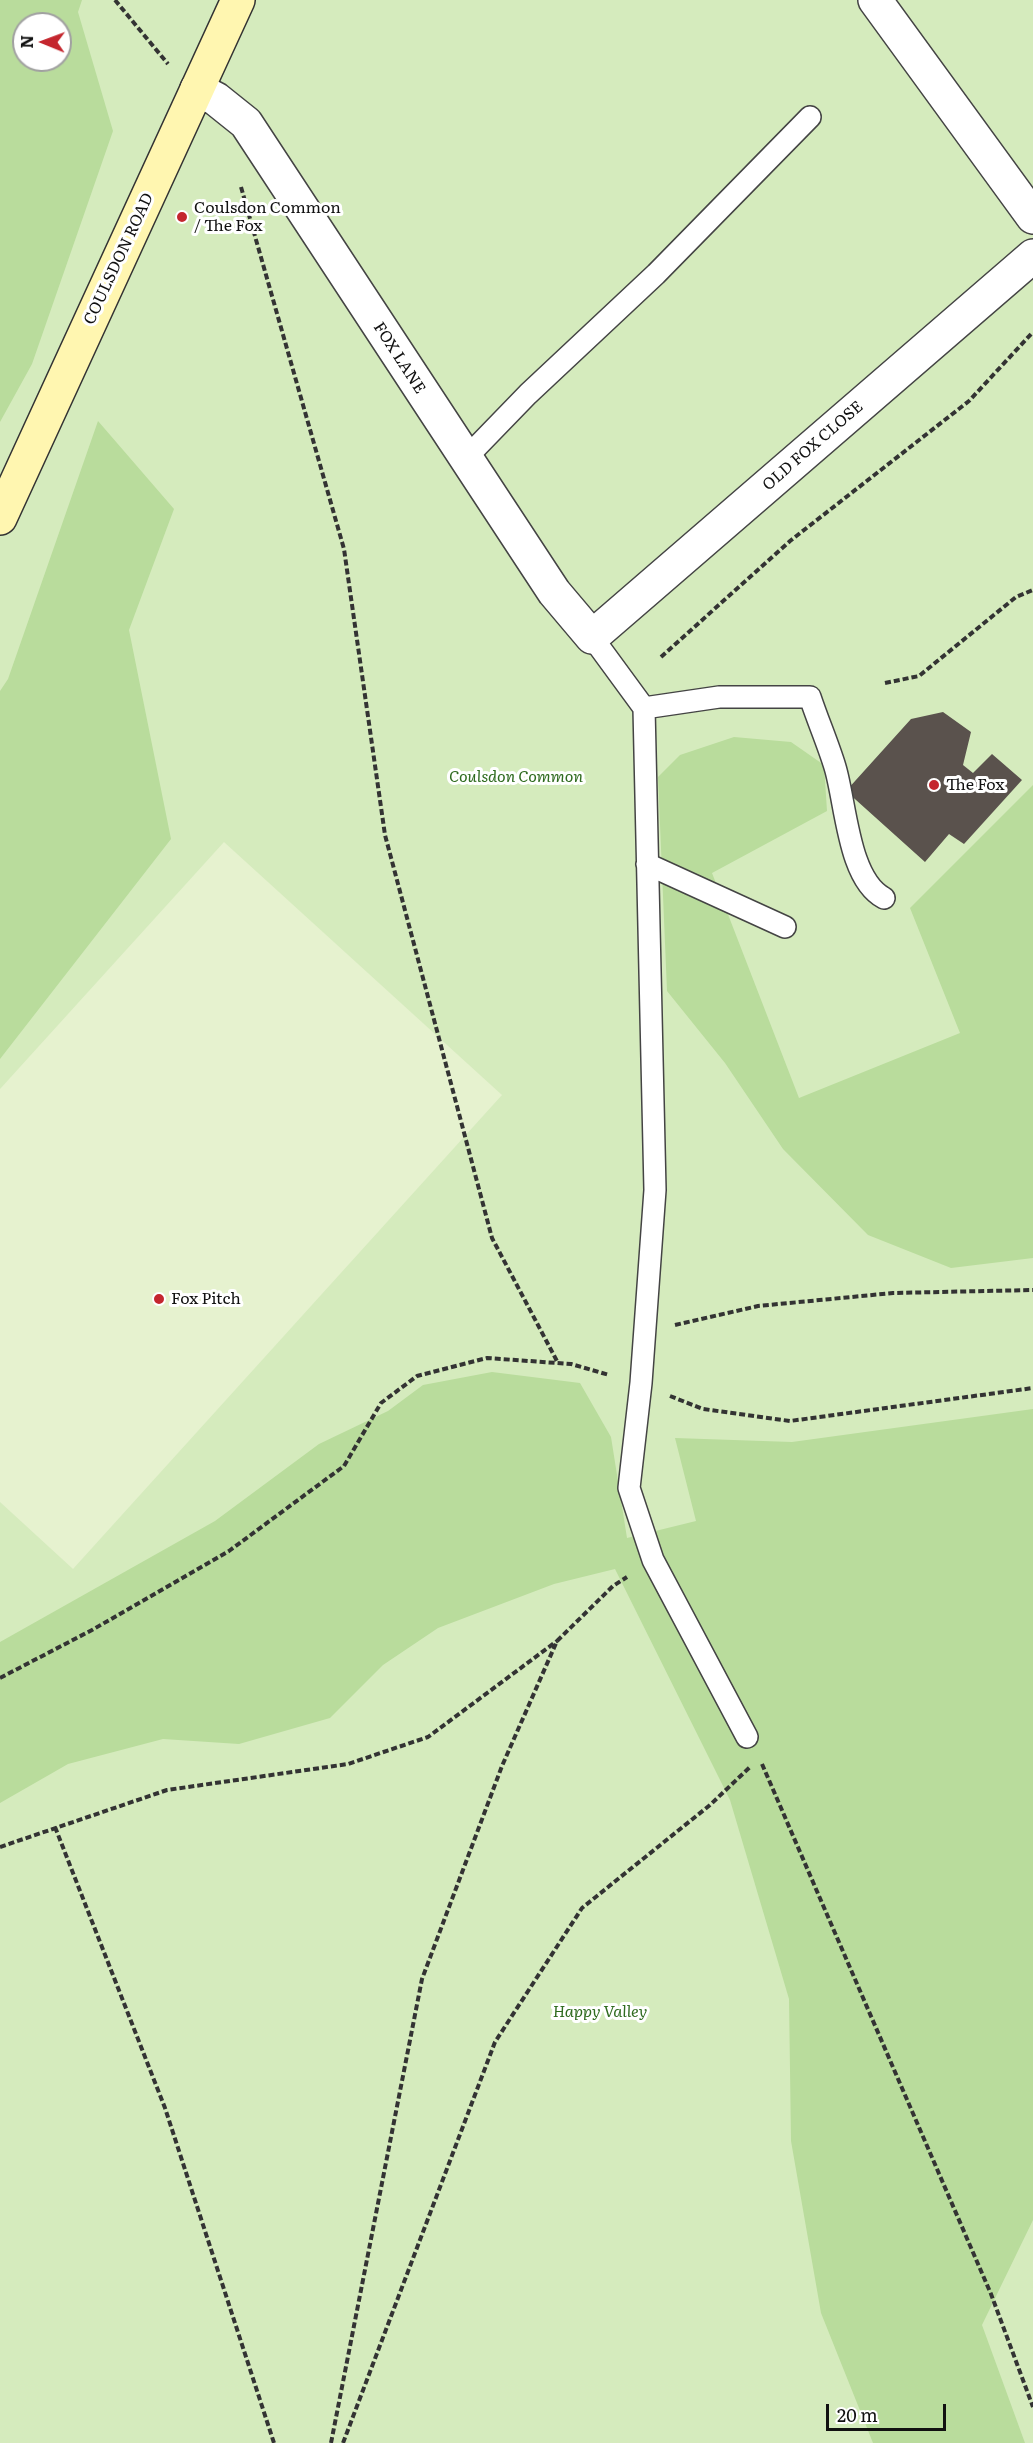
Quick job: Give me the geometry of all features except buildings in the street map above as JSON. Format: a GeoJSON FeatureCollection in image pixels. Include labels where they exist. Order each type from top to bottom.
{"type":"FeatureCollection","features":[{"type":"Feature","properties":{"kind":"main road","name":"COULSDON ROAD"},"geometry":{"type":"LineString","coordinates":[[0,518],[238,0]]}},
{"type":"Feature","properties":{"kind":"street"},"geometry":{"type":"LineString","coordinates":[[875,0],[1033,217]]}},
{"type":"Feature","properties":{"kind":"street","name":"FOX LANE"},"geometry":{"type":"LineString","coordinates":[[197,89],[216,99],[246,123],[554,592],[592,637]]}},
{"type":"Feature","properties":{"kind":"street","name":"OLD FOX CLOSE"},"geometry":{"type":"LineString","coordinates":[[592,637],[1033,255]]}},
{"type":"Feature","properties":{"kind":"lane"},"geometry":{"type":"LineString","coordinates":[[465,459],[528,394],[656,274],[810,117]]}},
{"type":"Feature","properties":{"kind":"lane"},"geometry":{"type":"LineString","coordinates":[[592,637],[644,708],[655,1190],[641,1383],[629,1488],[653,1560],[747,1737]]}},
{"type":"Feature","properties":{"kind":"lane"},"geometry":{"type":"LineString","coordinates":[[644,708],[719,697],[810,697],[836,768],[851,844],[872,892],[884,898]]}},
{"type":"Feature","properties":{"kind":"lane"},"geometry":{"type":"LineString","coordinates":[[648,864],[785,927]]}},
{"type":"Feature","properties":{"kind":"path"},"geometry":{"type":"LineString","coordinates":[[115,0],[169,66],[197,89]]}},
{"type":"Feature","properties":{"kind":"path"},"geometry":{"type":"LineString","coordinates":[[238,180],[344,549],[385,835],[492,1238],[558,1363]]}},
{"type":"Feature","properties":{"kind":"path"},"geometry":{"type":"LineString","coordinates":[[661,657],[790,541],[969,401],[1033,332]]}},
{"type":"Feature","properties":{"kind":"path"},"geometry":{"type":"LineString","coordinates":[[885,683],[919,676],[1016,597],[1033,590]]}},
{"type":"Feature","properties":{"kind":"path"},"geometry":{"type":"LineString","coordinates":[[645,1330],[758,1306],[893,1293],[1033,1290]]}},
{"type":"Feature","properties":{"kind":"path"},"geometry":{"type":"LineString","coordinates":[[0,1678],[92,1630],[229,1551],[344,1466],[381,1403],[417,1376],[487,1358],[571,1364],[641,1383],[703,1409],[790,1420],[1033,1388]]}},
{"type":"Feature","properties":{"kind":"path"},"geometry":{"type":"LineString","coordinates":[[0,1847],[167,1790],[348,1764],[428,1737],[557,1641],[613,1586],[653,1560]]}},
{"type":"Feature","properties":{"kind":"path"},"geometry":{"type":"LineString","coordinates":[[331,2443],[422,1980],[502,1766],[557,1641]]}},
{"type":"Feature","properties":{"kind":"path"},"geometry":{"type":"LineString","coordinates":[[747,1737],[760,1759],[991,2294],[1033,2407]]}},
{"type":"Feature","properties":{"kind":"path"},"geometry":{"type":"LineString","coordinates":[[343,2443],[495,2043],[582,1908],[710,1806],[760,1759]]}},
{"type":"Feature","properties":{"kind":"path"},"geometry":{"type":"LineString","coordinates":[[55,1827],[165,2108],[274,2443]]}},
{"type":"Feature","properties":{"kind":"green space","name":"Coulsdon Common"},"geometry":{"type":"Polygon","coordinates":[[[0,0],[1033,0],[1033,2443],[0,2443],[0,0]]]}},
{"type":"Feature","properties":{"kind":"green space"},"geometry":{"type":"Polygon","coordinates":[[[0,0],[82,0],[78,12],[113,131],[32,364],[0,422],[0,0]]]}},
{"type":"Feature","properties":{"kind":"green space"},"geometry":{"type":"Polygon","coordinates":[[[98,421],[174,509],[129,630],[171,839],[0,1059],[0,691],[8,679],[98,421]]]}},
{"type":"Feature","properties":{"kind":"green space"},"geometry":{"type":"Polygon","coordinates":[[[734,737],[791,742],[824,765],[827,811],[712,873],[799,1098],[960,1033],[910,908],[1033,785],[1033,1258],[951,1268],[868,1235],[783,1149],[725,1063],[667,991],[658,777],[680,755],[734,737]]]}},
{"type":"Feature","properties":{"kind":"green space","name":"Fox Pitch"},"geometry":{"type":"Polygon","coordinates":[[[224,842],[502,1095],[73,1569],[0,1502],[0,1089],[224,842]]]}},
{"type":"Feature","properties":{"kind":"green space"},"geometry":{"type":"Polygon","coordinates":[[[492,1372],[580,1383],[611,1437],[627,1538],[696,1521],[675,1438],[792,1442],[1033,1409],[1033,2220],[982,2325],[1025,2443],[873,2443],[821,2313],[791,2141],[789,1999],[730,1800],[615,1569],[554,1584],[438,1628],[383,1665],[330,1718],[239,1744],[163,1739],[68,1764],[0,1803],[0,1642],[215,1521],[319,1444],[388,1411],[423,1385],[492,1372]]]}},
{"type":"Feature","properties":{"kind":"place","name":"Coulsdon Common / The Fox"},"geometry":{"type":"Point","coordinates":[182,217]}},
{"type":"Feature","properties":{"kind":"place","name":"The Fox"},"geometry":{"type":"Point","coordinates":[934,785]}},
{"type":"Feature","properties":{"kind":"place","name":"Fox Pitch"},"geometry":{"type":"Point","coordinates":[159,1299]}},
{"type":"Feature","properties":{"kind":"park label","name":"Happy Valley"},"geometry":{"type":"Point","coordinates":[600,2012]}}]}
